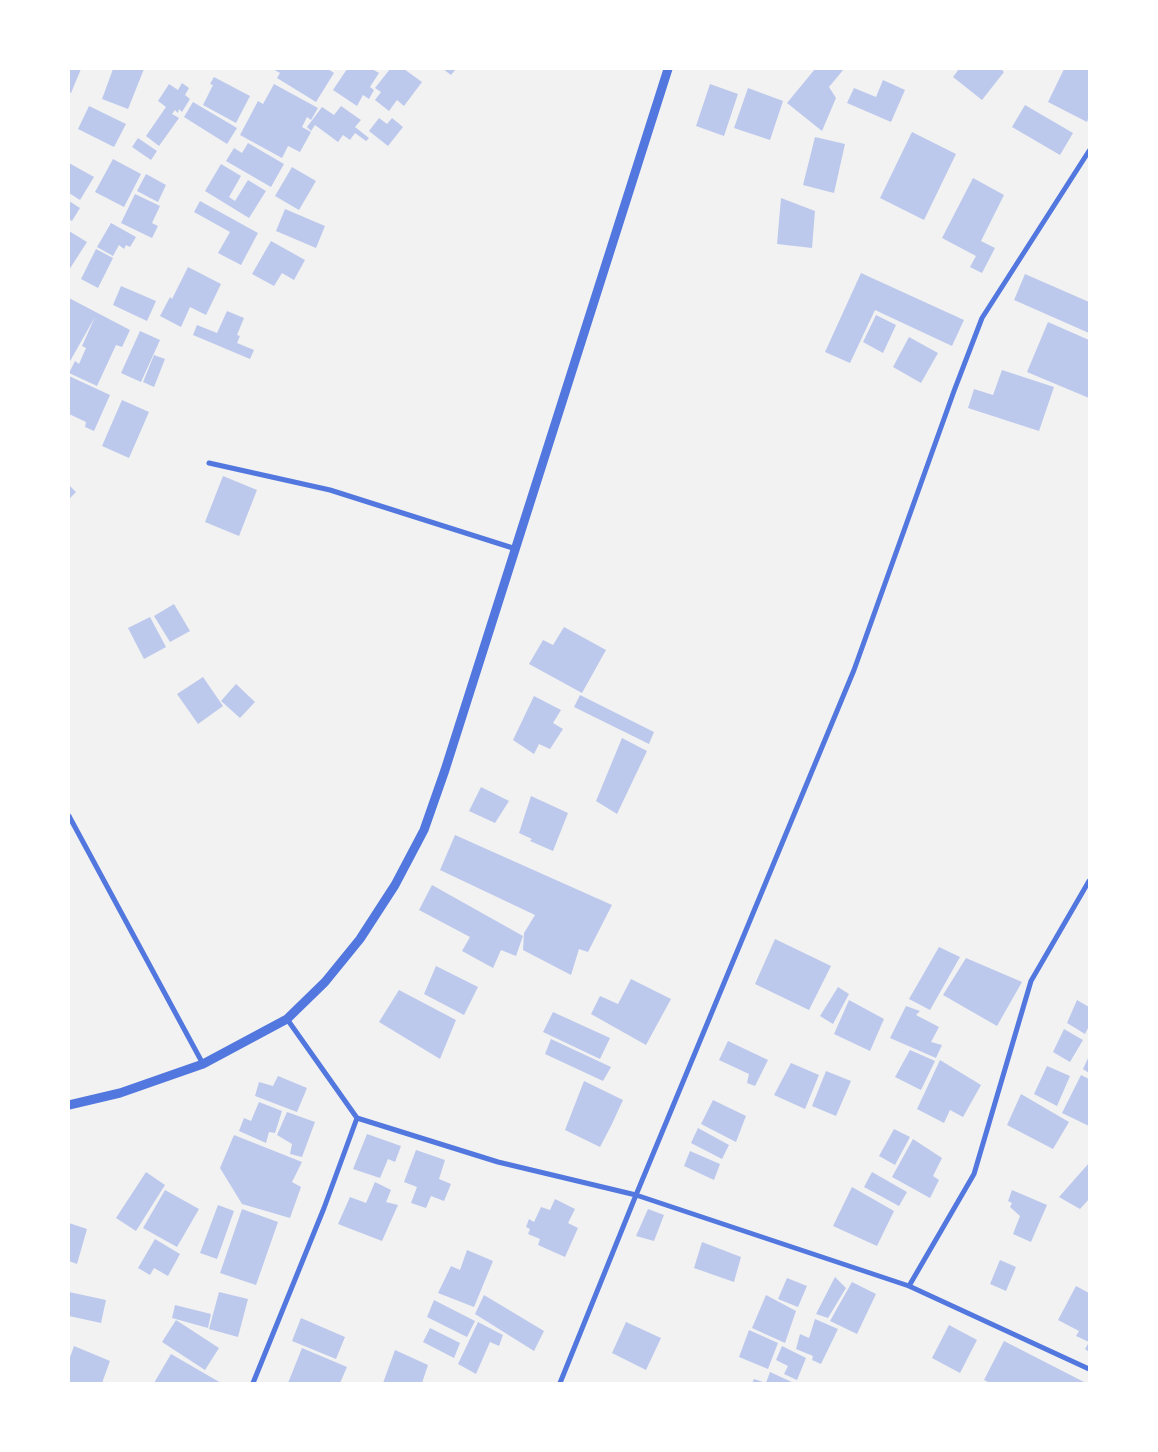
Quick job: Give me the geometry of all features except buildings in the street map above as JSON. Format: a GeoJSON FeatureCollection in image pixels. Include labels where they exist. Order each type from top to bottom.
{"type":"FeatureCollection","features":[{"type":"Feature","properties":{"kind":"street"},"geometry":{"type":"LineString","coordinates":[[69,1105],[120,1093],[203,1064],[287,1019],[325,982],[360,939],[395,885],[424,830],[445,770],[668,69]]}},
{"type":"Feature","properties":{"kind":"street"},"geometry":{"type":"LineString","coordinates":[[560,1383],[854,670],[982,318],[1089,151]]}},
{"type":"Feature","properties":{"kind":"street"},"geometry":{"type":"LineString","coordinates":[[209,463],[330,490],[516,549]]}},
{"type":"Feature","properties":{"kind":"street"},"geometry":{"type":"LineString","coordinates":[[69,816],[203,1064]]}},
{"type":"Feature","properties":{"kind":"street"},"geometry":{"type":"LineString","coordinates":[[909,1286],[974,1174],[1031,981],[1089,881]]}},
{"type":"Feature","properties":{"kind":"street"},"geometry":{"type":"LineString","coordinates":[[287,1019],[358,1118],[498,1162],[636,1195],[909,1286],[1089,1369]]}},
{"type":"Feature","properties":{"kind":"street"},"geometry":{"type":"LineString","coordinates":[[253,1383],[324,1208],[358,1118]]}}]}
